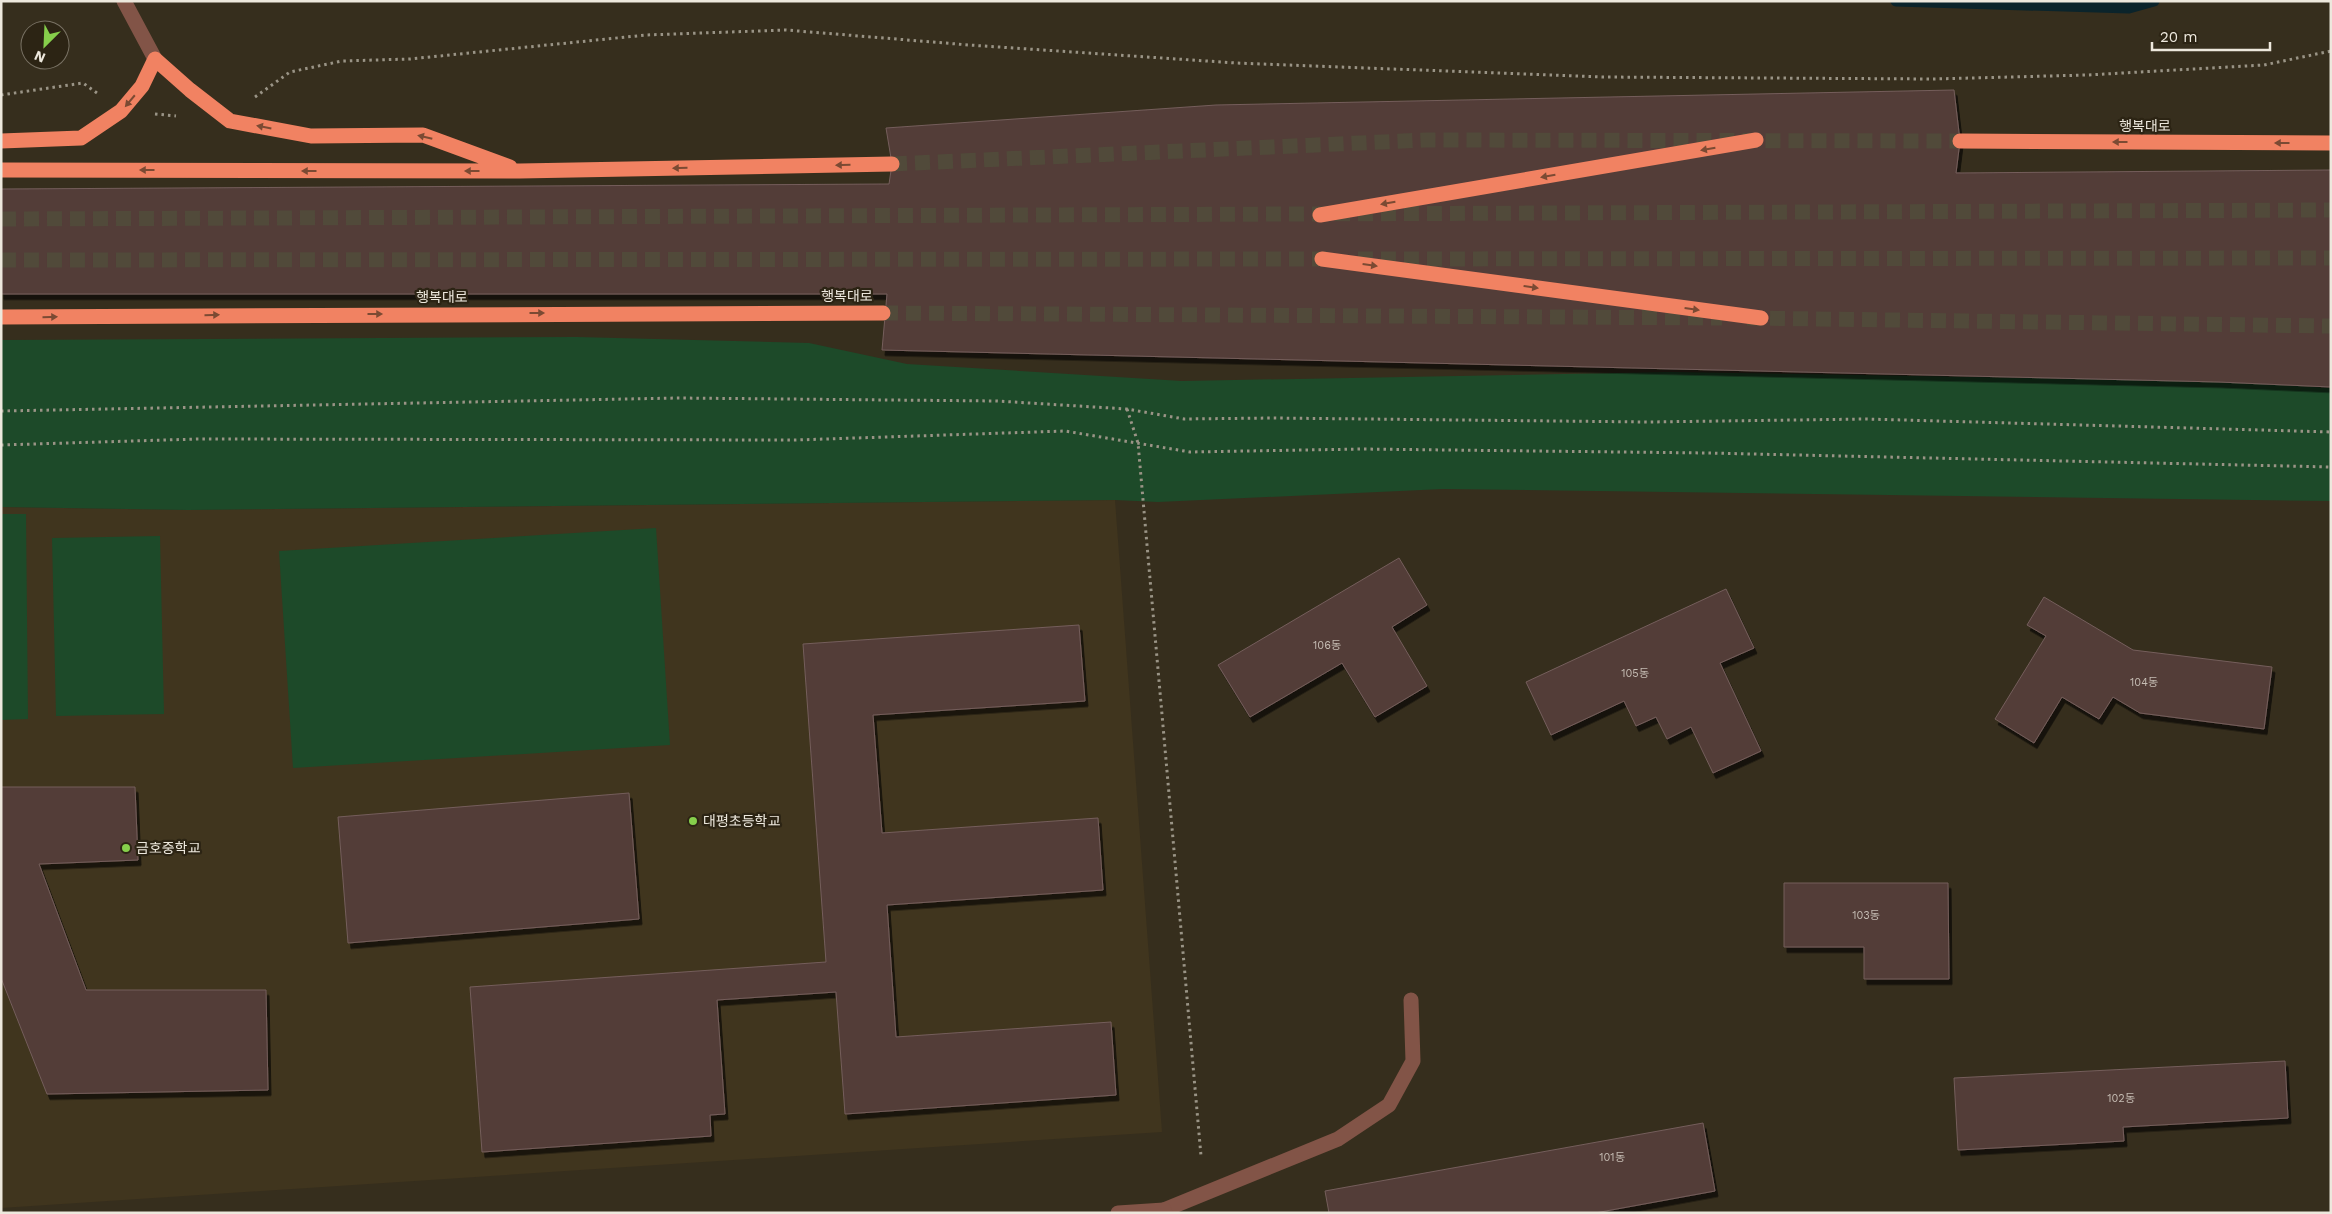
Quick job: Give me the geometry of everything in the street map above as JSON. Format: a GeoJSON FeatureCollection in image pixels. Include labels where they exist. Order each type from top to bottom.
{"type":"FeatureCollection","features":[{"type":"Feature","properties":{"kind":"highway"},"geometry":{"type":"LineString","coordinates":[[1,142],[81,138],[121,111],[142,86],[155,59],[190,90],[230,120],[311,136],[423,135],[520,171]]}},
{"type":"Feature","properties":{"kind":"highway"},"geometry":{"type":"LineString","coordinates":[[1320,214],[1756,140]]}},
{"type":"Feature","properties":{"kind":"highway","name":"행복대로"},"geometry":{"type":"LineString","coordinates":[[1960,141],[2331,143]]}},
{"type":"Feature","properties":{"kind":"highway"},"geometry":{"type":"LineString","coordinates":[[1,170],[520,171],[892,164]]}},
{"type":"Feature","properties":{"kind":"highway"},"geometry":{"type":"LineString","coordinates":[[1322,259],[1761,318]]}},
{"type":"Feature","properties":{"kind":"highway","name":"행복대로"},"geometry":{"type":"LineString","coordinates":[[1,317],[884,312]]}},
{"type":"Feature","properties":{"kind":"street"},"geometry":{"type":"LineString","coordinates":[[124,1],[155,59]]}},
{"type":"Feature","properties":{"kind":"street"},"geometry":{"type":"LineString","coordinates":[[1118,1213],[1165,1211],[1338,1140],[1389,1105],[1413,1061],[1411,1000]]}},
{"type":"Feature","properties":{"kind":"path"},"geometry":{"type":"LineString","coordinates":[[230,120],[246,103],[290,72],[342,61],[410,60],[646,35],[786,30],[969,45],[1236,63],[1602,77],[1932,79],[2087,76],[2264,65],[2331,51]]}},
{"type":"Feature","properties":{"kind":"path"},"geometry":{"type":"LineString","coordinates":[[1,95],[83,83],[121,111],[181,116]]}},
{"type":"Feature","properties":{"kind":"path"},"geometry":{"type":"LineString","coordinates":[[1,411],[678,398],[997,401],[1127,409],[1184,419],[1272,418],[1523,422],[1867,419],[2331,432]]}},
{"type":"Feature","properties":{"kind":"path"},"geometry":{"type":"LineString","coordinates":[[1127,409],[1138,443],[1201,1156]]}},
{"type":"Feature","properties":{"kind":"path"},"geometry":{"type":"LineString","coordinates":[[1,445],[198,439],[796,440],[1065,431],[1190,452],[1362,449],[1708,453],[2331,467]]}},
{"type":"Feature","properties":{"kind":"shaded area","name":"대평초등학교"},"geometry":{"type":"Polygon","coordinates":[[[1115,500],[1162,1132],[1,1208],[1,507],[188,510],[1115,500]]]}},
{"type":"Feature","properties":{"kind":"green space"},"geometry":{"type":"Polygon","coordinates":[[[577,337],[809,343],[907,364],[1182,381],[1671,372],[2215,381],[2331,388],[2331,501],[1443,489],[1158,502],[1115,500],[188,510],[1,507],[1,340],[577,337]]]}},
{"type":"Feature","properties":{"kind":"green space"},"geometry":{"type":"Polygon","coordinates":[[[1,514],[26,514],[28,719],[1,720],[1,514]]]}},
{"type":"Feature","properties":{"kind":"green space"},"geometry":{"type":"Polygon","coordinates":[[[656,528],[670,745],[293,768],[279,551],[656,528]]]}},
{"type":"Feature","properties":{"kind":"green space"},"geometry":{"type":"Polygon","coordinates":[[[160,536],[164,714],[56,716],[52,538],[160,536]]]}},
{"type":"Feature","properties":{"kind":"building"},"geometry":{"type":"Polygon","coordinates":[[[1954,90],[1960,141],[1956,173],[2331,170],[2331,387],[2219,382],[882,350],[887,294],[1,294],[1,189],[889,184],[892,164],[886,128],[1216,105],[1954,90]]]}},
{"type":"Feature","properties":{"kind":"building"},"geometry":{"type":"Polygon","coordinates":[[[1399,558],[1427,605],[1392,627],[1427,686],[1375,717],[1342,663],[1250,717],[1218,665],[1399,558]]]}},
{"type":"Feature","properties":{"kind":"building"},"geometry":{"type":"Polygon","coordinates":[[[1726,589],[1754,648],[1720,663],[1761,751],[1713,773],[1691,727],[1667,739],[1656,717],[1636,726],[1624,701],[1551,735],[1526,682],[1726,589]]]}},
{"type":"Feature","properties":{"kind":"building"},"geometry":{"type":"Polygon","coordinates":[[[2044,597],[2133,650],[2272,667],[2264,729],[2140,713],[2113,697],[2099,719],[2062,697],[2034,743],[1995,719],[2046,636],[2027,625],[2044,597]]]}},
{"type":"Feature","properties":{"kind":"building"},"geometry":{"type":"Polygon","coordinates":[[[1079,625],[1085,701],[873,715],[882,833],[1098,818],[1103,890],[887,905],[896,1037],[1111,1022],[1116,1095],[845,1114],[836,992],[717,1000],[725,1114],[710,1115],[711,1136],[482,1152],[470,987],[826,962],[803,644],[1079,625]]]}},
{"type":"Feature","properties":{"kind":"building"},"geometry":{"type":"Polygon","coordinates":[[[1,787],[135,787],[138,860],[39,864],[86,990],[266,990],[268,1090],[47,1094],[1,978],[1,787]]]}},
{"type":"Feature","properties":{"kind":"building"},"geometry":{"type":"Polygon","coordinates":[[[629,793],[639,919],[348,943],[338,817],[629,793]]]}},
{"type":"Feature","properties":{"kind":"building"},"geometry":{"type":"Polygon","coordinates":[[[1784,883],[1948,883],[1949,979],[1864,979],[1864,947],[1784,947],[1784,883]]]}},
{"type":"Feature","properties":{"kind":"building"},"geometry":{"type":"Polygon","coordinates":[[[2285,1061],[2288,1118],[2123,1127],[2124,1141],[1958,1150],[1954,1078],[2285,1061]]]}},
{"type":"Feature","properties":{"kind":"building"},"geometry":{"type":"Polygon","coordinates":[[[1703,1123],[1715,1191],[1595,1213],[1329,1213],[1325,1191],[1703,1123]]]}},
{"type":"Feature","properties":{"kind":"waterway"},"geometry":{"type":"LineString","coordinates":[[1896,1],[2129,8],[2154,1]]}},
{"type":"Feature","properties":{"kind":"tunnel"},"geometry":{"type":"LineString","coordinates":[[892,164],[1426,140],[1960,141]]}},
{"type":"Feature","properties":{"kind":"tunnel"},"geometry":{"type":"LineString","coordinates":[[1,219],[2331,210]]}},
{"type":"Feature","properties":{"kind":"tunnel"},"geometry":{"type":"LineString","coordinates":[[1358,259],[2331,258]]}},
{"type":"Feature","properties":{"kind":"tunnel"},"geometry":{"type":"LineString","coordinates":[[1,260],[1335,259]]}},
{"type":"Feature","properties":{"kind":"tunnel"},"geometry":{"type":"LineString","coordinates":[[883,313],[1722,318]]}},
{"type":"Feature","properties":{"kind":"tunnel"},"geometry":{"type":"LineString","coordinates":[[1747,318],[2331,326]]}},
{"type":"Feature","properties":{"kind":"place","name":"대평초등학교"},"geometry":{"type":"Point","coordinates":[693,821]}},
{"type":"Feature","properties":{"kind":"place","name":"금호중학교"},"geometry":{"type":"Point","coordinates":[126,848]}}]}
